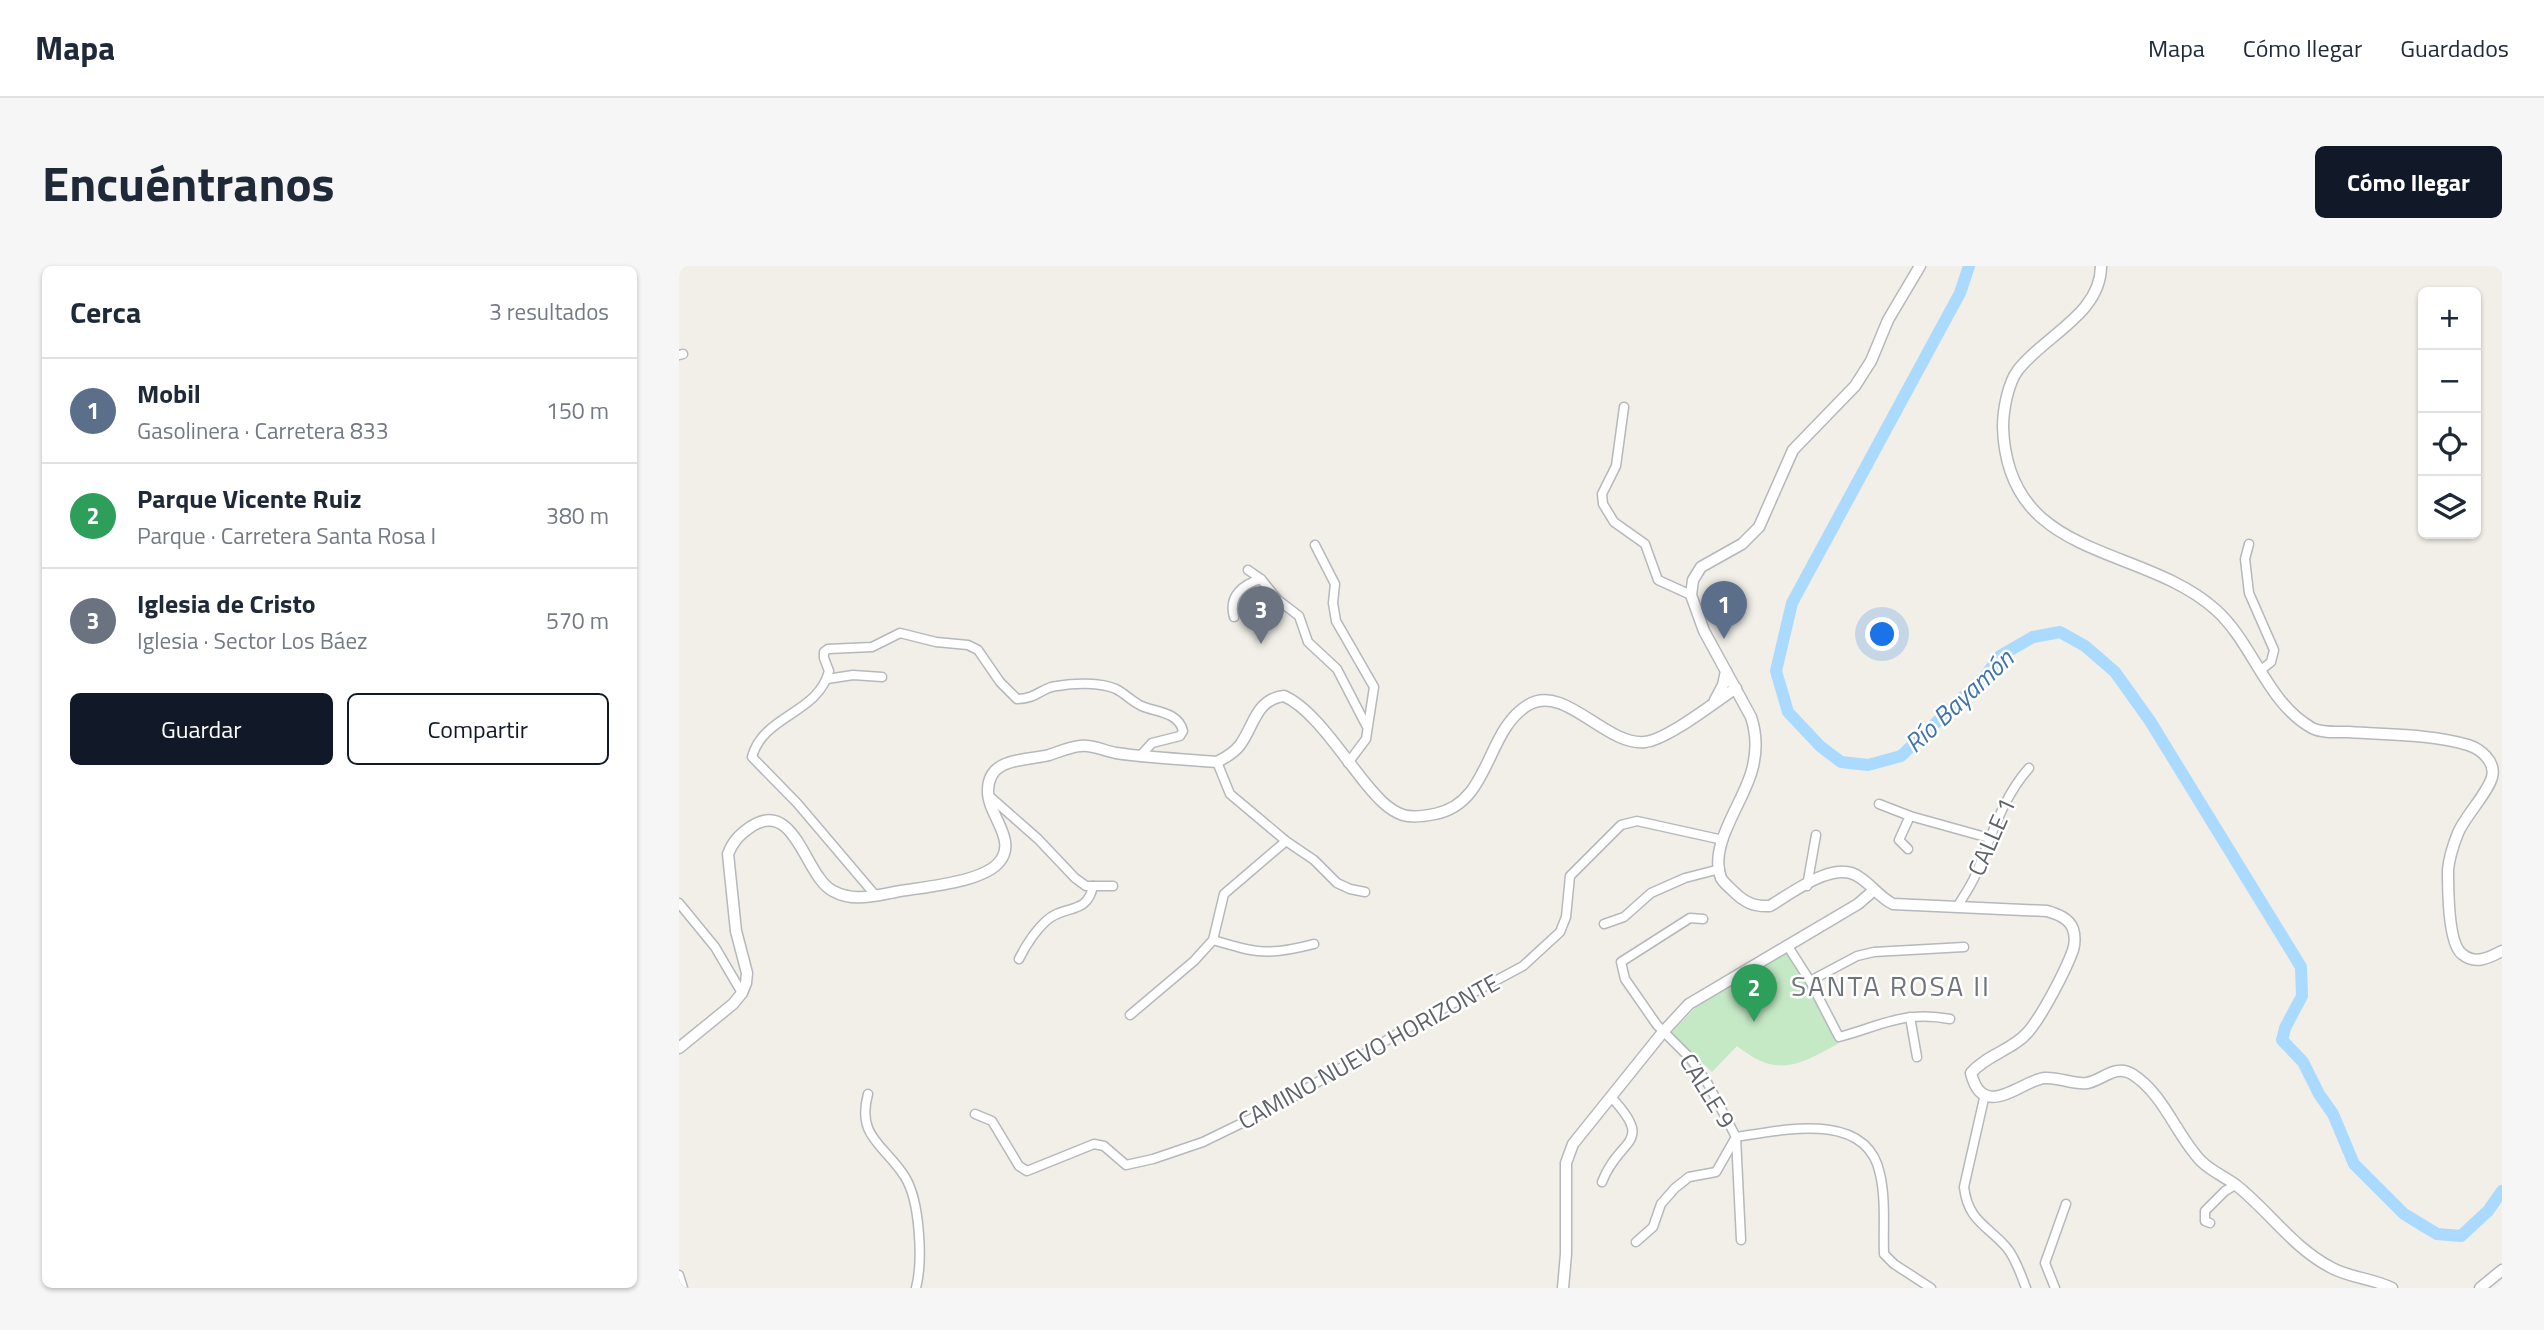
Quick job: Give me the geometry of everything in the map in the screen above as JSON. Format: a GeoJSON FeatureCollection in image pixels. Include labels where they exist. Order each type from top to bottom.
{"type":"FeatureCollection","features":[{"type":"Feature","properties":{"kind":"street"},"geometry":{"type":"LineString","coordinates":[[1920,266],[1888,320],[1871,361],[1855,386],[1793,450],[1759,527],[1742,544],[1701,568],[1693,580],[1691,595],[1704,631],[1746,707],[1756,732],[1752,772],[1723,840],[1719,859],[1721,879],[1744,902],[1770,906],[1825,874],[1844,870],[1858,876],[1873,891],[1893,904],[2047,911],[2065,919],[2074,931],[2073,951],[2037,1020],[2027,1033],[2008,1048],[1981,1063],[1971,1073],[1976,1087],[1985,1094],[2006,1096],[2045,1078],[2086,1083],[2116,1070],[2131,1073],[2158,1100],[2202,1162],[2235,1185],[2308,1255],[2335,1270],[2352,1276],[2364,1276],[2392,1288]]}},
{"type":"Feature","properties":{"kind":"street"},"geometry":{"type":"LineString","coordinates":[[2101,266],[2101,276],[2091,299],[2067,326],[2031,357],[2011,382],[2003,426],[2009,464],[2024,498],[2051,527],[2080,544],[2196,593],[2220,613],[2286,707],[2313,730],[2438,739],[2470,746],[2483,753],[2492,765],[2492,778],[2458,832],[2448,868],[2452,938],[2460,954],[2473,960],[2487,959],[2502,951]]}},
{"type":"Feature","properties":{"kind":"street"},"geometry":{"type":"LineString","coordinates":[[1624,407],[1616,466],[1602,494],[1603,504],[1614,522],[1645,544],[1658,580],[1691,595]]}},
{"type":"Feature","properties":{"kind":"street"},"geometry":{"type":"LineString","coordinates":[[2249,544],[2245,559],[2249,593],[2274,650],[2271,662],[2261,670]]}},
{"type":"Feature","properties":{"kind":"street"},"geometry":{"type":"LineString","coordinates":[[1315,545],[1335,584],[1333,604],[1336,621],[1374,687],[1366,724],[1366,738],[1348,763]]}},
{"type":"Feature","properties":{"kind":"street"},"geometry":{"type":"LineString","coordinates":[[1248,570],[1261,579],[1278,600],[1299,616],[1308,642],[1337,669],[1366,724]]}},
{"type":"Feature","properties":{"kind":"street"},"geometry":{"type":"LineString","coordinates":[[1234,617],[1232,604],[1236,594],[1249,582],[1261,579]]}},
{"type":"Feature","properties":{"kind":"street"},"geometry":{"type":"LineString","coordinates":[[876,896],[797,803],[752,757],[759,739],[771,727],[798,711],[821,689],[829,671],[824,652],[835,647],[872,647],[900,633],[936,642],[968,645],[978,650],[1000,682],[1017,699],[1030,699],[1053,686],[1101,685],[1116,689],[1140,705],[1171,715],[1182,725],[1180,736],[1152,743],[1141,755]]}},
{"type":"Feature","properties":{"kind":"street"},"geometry":{"type":"LineString","coordinates":[[1715,702],[1727,671]]}},
{"type":"Feature","properties":{"kind":"street"},"geometry":{"type":"LineString","coordinates":[[827,679],[853,675],[882,677]]}},
{"type":"Feature","properties":{"kind":"street"},"geometry":{"type":"LineString","coordinates":[[679,1048],[733,1004],[742,993],[747,973],[736,931],[729,854],[732,843],[761,821],[770,821],[786,827],[796,838],[825,887],[863,899],[968,878],[993,869],[1006,849],[987,795],[992,776],[1006,762],[1048,755],[1080,745],[1113,753],[1217,762],[1229,756],[1240,745],[1261,706],[1267,701],[1284,696],[1306,710],[1377,797],[1393,811],[1406,816],[1431,815],[1458,805],[1473,791],[1509,722],[1529,704],[1546,700],[1562,703],[1612,734],[1628,741],[1644,742],[1663,736],[1736,688]]}},
{"type":"Feature","properties":{"kind":"street"},"geometry":{"type":"LineString","coordinates":[[1715,702],[1731,701],[1746,707]]}},
{"type":"Feature","properties":{"kind":"street"},"geometry":{"type":"LineString","coordinates":[[1217,762],[1230,794],[1286,841],[1314,860],[1337,883],[1365,892]]}},
{"type":"Feature","properties":{"kind":"street","name":"CALLE 1"},"geometry":{"type":"LineString","coordinates":[[1957,907],[1975,876],[1989,838],[2017,781],[2029,768]]}},
{"type":"Feature","properties":{"kind":"street"},"geometry":{"type":"LineString","coordinates":[[987,795],[1038,839],[1086,886],[1113,886]]}},
{"type":"Feature","properties":{"kind":"street"},"geometry":{"type":"LineString","coordinates":[[1879,804],[1910,816],[1989,838]]}},
{"type":"Feature","properties":{"kind":"street"},"geometry":{"type":"LineString","coordinates":[[1908,849],[1899,840],[1910,816]]}},
{"type":"Feature","properties":{"kind":"street","name":"CAMINO NUEVO HORIZONTE"},"geometry":{"type":"LineString","coordinates":[[975,1114],[992,1121],[1019,1166],[1027,1171],[1094,1144],[1104,1146],[1126,1165],[1203,1142],[1283,1103],[1402,1031],[1523,966],[1560,932],[1566,917],[1570,876],[1621,825],[1637,821],[1723,840]]}},
{"type":"Feature","properties":{"kind":"street"},"geometry":{"type":"LineString","coordinates":[[1807,886],[1816,835]]}},
{"type":"Feature","properties":{"kind":"street"},"geometry":{"type":"LineString","coordinates":[[1130,1015],[1194,961],[1213,940],[1224,894],[1286,841]]}},
{"type":"Feature","properties":{"kind":"street"},"geometry":{"type":"LineString","coordinates":[[1604,924],[1625,917],[1651,893],[1685,878],[1720,869]]}},
{"type":"Feature","properties":{"kind":"street"},"geometry":{"type":"LineString","coordinates":[[1019,959],[1047,920],[1057,913],[1085,904],[1091,897],[1093,886]]}},
{"type":"Feature","properties":{"kind":"street"},"geometry":{"type":"LineString","coordinates":[[1563,1288],[1566,1254],[1566,1163],[1573,1144],[1663,1032],[1689,1004],[1858,904],[1873,891]]}},
{"type":"Feature","properties":{"kind":"street"},"geometry":{"type":"LineString","coordinates":[[679,903],[715,947],[742,993]]}},
{"type":"Feature","properties":{"kind":"street","name":"CALLE 9"},"geometry":{"type":"LineString","coordinates":[[1703,919],[1690,918],[1621,962],[1625,979],[1663,1032],[1690,1058],[1708,1084],[1737,1137],[1741,1240]]}},
{"type":"Feature","properties":{"kind":"street"},"geometry":{"type":"LineString","coordinates":[[1213,940],[1257,953],[1283,953],[1314,944]]}},
{"type":"Feature","properties":{"kind":"street"},"geometry":{"type":"LineString","coordinates":[[1787,945],[1810,981],[1839,1037],[1880,1022],[1910,1017],[1935,1016],[1950,1019]]}},
{"type":"Feature","properties":{"kind":"street"},"geometry":{"type":"LineString","coordinates":[[1810,981],[1857,957],[1874,952],[1964,947]]}},
{"type":"Feature","properties":{"kind":"street"},"geometry":{"type":"LineString","coordinates":[[1910,1017],[1917,1057]]}},
{"type":"Feature","properties":{"kind":"street"},"geometry":{"type":"LineString","coordinates":[[868,1094],[863,1111],[867,1129],[905,1177],[913,1194],[921,1260],[916,1288]]}},
{"type":"Feature","properties":{"kind":"street"},"geometry":{"type":"LineString","coordinates":[[1985,1094],[1964,1187],[1965,1199],[1975,1217],[2009,1250],[2026,1288]]}},
{"type":"Feature","properties":{"kind":"street"},"geometry":{"type":"LineString","coordinates":[[1602,1182],[1608,1166],[1630,1142],[1634,1131],[1629,1116],[1611,1097]]}},
{"type":"Feature","properties":{"kind":"street"},"geometry":{"type":"LineString","coordinates":[[1636,1242],[1653,1227],[1661,1204],[1675,1188],[1689,1177],[1716,1172],[1737,1137],[1776,1131],[1830,1129],[1845,1132],[1868,1148],[1880,1171],[1884,1199],[1884,1254],[1894,1264],[1931,1288]]}},
{"type":"Feature","properties":{"kind":"street"},"geometry":{"type":"LineString","coordinates":[[2210,1223],[2204,1221],[2205,1211],[2235,1185]]}},
{"type":"Feature","properties":{"kind":"street"},"geometry":{"type":"LineString","coordinates":[[2055,1288],[2045,1264],[2066,1204]]}},
{"type":"Feature","properties":{"kind":"street"},"geometry":{"type":"LineString","coordinates":[[2480,1288],[2502,1270]]}},
{"type":"Feature","properties":{"kind":"street"},"geometry":{"type":"LineString","coordinates":[[679,1275],[683,1288]]}},
{"type":"Feature","properties":{"kind":"green space"},"geometry":{"type":"Polygon","coordinates":[[[1788,952],[1839,1043],[1811,1058],[1788,1065],[1764,1062],[1737,1046],[1712,1072],[1671,1033],[1699,1004],[1788,952]]]}},
{"type":"Feature","properties":{"kind":"waterway","name":"Río Bayamón"},"geometry":{"type":"LineString","coordinates":[[1969,266],[1960,293],[1792,603],[1776,671],[1788,712],[1820,746],[1841,762],[1868,765],[1901,756],[1986,675],[2000,656],[2033,637],[2060,632],[2085,646],[2115,672],[2150,721],[2301,967],[2302,996],[2285,1028],[2282,1040],[2303,1062],[2319,1094],[2333,1114],[2354,1164],[2404,1214],[2437,1234],[2461,1236],[2488,1211],[2502,1191]]}},
{"type":"Feature","properties":{"kind":"place","name":"Mobil"},"geometry":{"type":"Point","coordinates":[1724,639]}},
{"type":"Feature","properties":{"kind":"place","name":"Iglesia de Cristo"},"geometry":{"type":"Point","coordinates":[1261,644]}},
{"type":"Feature","properties":{"kind":"place","name":"Parque Vicente Ruiz"},"geometry":{"type":"Point","coordinates":[1754,1022]}},
{"type":"Feature","properties":{"kind":"district","name":"SANTA ROSA II"},"geometry":{"type":"Point","coordinates":[1891,986]}}]}
